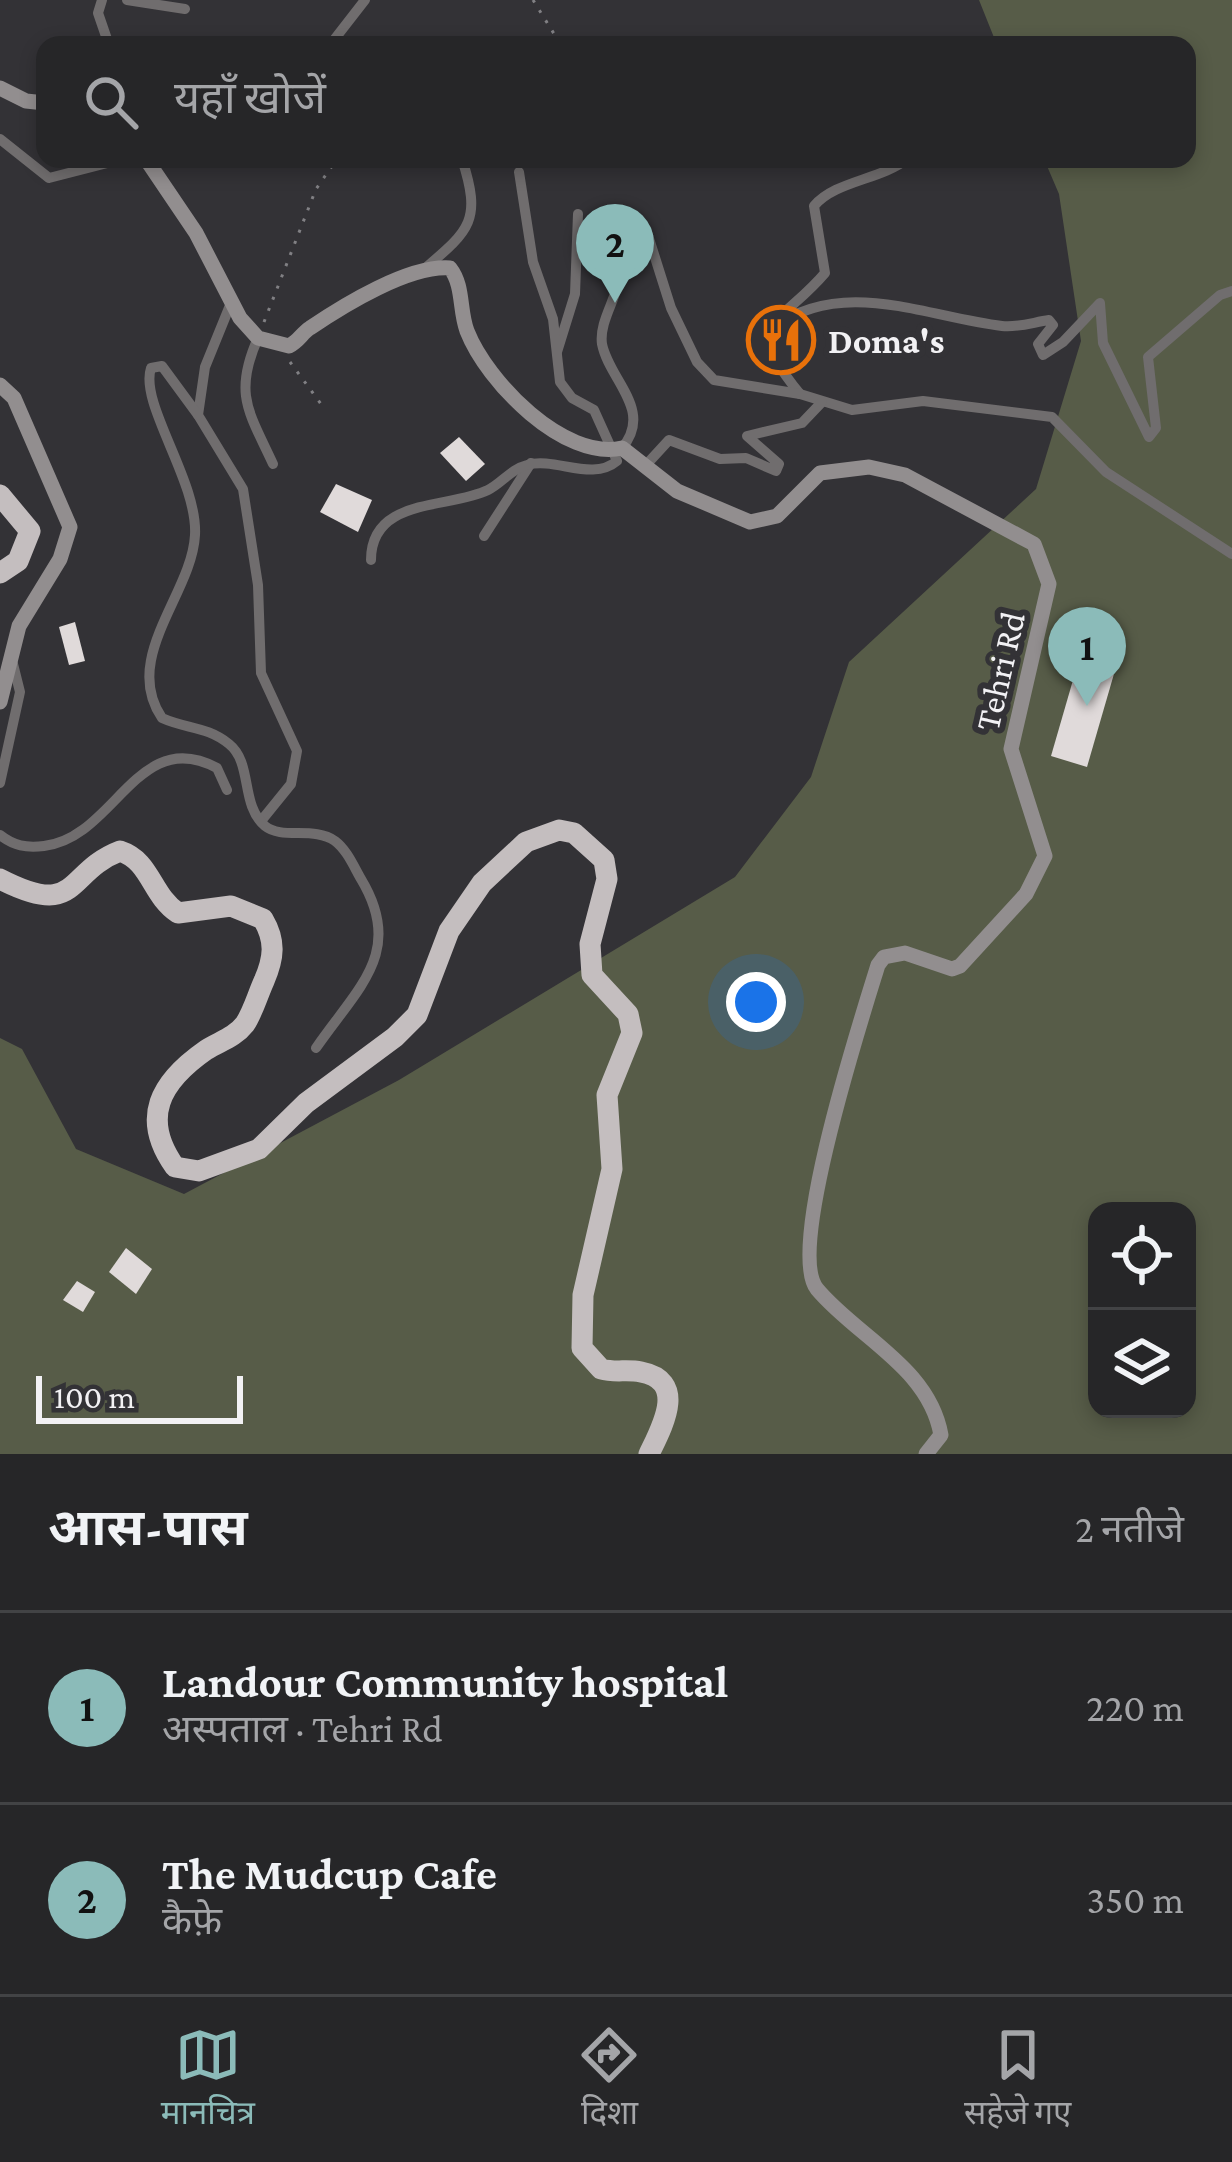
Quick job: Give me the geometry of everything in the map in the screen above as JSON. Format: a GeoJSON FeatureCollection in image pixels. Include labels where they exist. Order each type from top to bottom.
{"type":"FeatureCollection","features":[{"type":"Feature","properties":{"kind":"highway"},"geometry":{"type":"LineString","coordinates":[[0,495],[29,531],[18,561],[0,573]]}},
{"type":"Feature","properties":{"kind":"highway"},"geometry":{"type":"LineString","coordinates":[[0,879],[46,896],[64,893],[120,851],[143,864],[158,896],[178,913],[231,906],[263,919],[274,945],[271,964],[246,1023],[170,1081],[159,1102],[155,1134],[167,1156],[175,1167],[199,1172],[259,1149],[417,1015],[449,931],[506,856],[526,842],[559,830],[574,832],[593,846],[604,860],[607,879],[590,944],[592,975],[628,1013],[632,1033],[608,1095],[612,1169],[583,1295],[582,1348],[601,1369],[639,1371],[662,1383],[670,1403],[649,1454]]}},
{"type":"Feature","properties":{"kind":"street"},"geometry":{"type":"LineString","coordinates":[[102,0],[98,13],[106,36]]}},
{"type":"Feature","properties":{"kind":"street"},"geometry":{"type":"LineString","coordinates":[[128,0],[185,9]]}},
{"type":"Feature","properties":{"kind":"street"},"geometry":{"type":"LineString","coordinates":[[337,36],[364,0]]}},
{"type":"Feature","properties":{"kind":"street"},"geometry":{"type":"LineString","coordinates":[[0,88],[36,100]]}},
{"type":"Feature","properties":{"kind":"street"},"geometry":{"type":"LineString","coordinates":[[0,140],[36,168]]}},
{"type":"Feature","properties":{"kind":"street"},"geometry":{"type":"LineString","coordinates":[[36,168],[49,178],[88,168]]}},
{"type":"Feature","properties":{"kind":"street"},"geometry":{"type":"LineString","coordinates":[[152,168],[196,233],[231,303],[262,341],[289,346],[306,330],[421,272],[468,228],[473,200],[464,168]]}},
{"type":"Feature","properties":{"kind":"street"},"geometry":{"type":"LineString","coordinates":[[800,394],[775,362],[772,328],[784,308],[825,273],[813,216],[818,199],[893,168]]}},
{"type":"Feature","properties":{"kind":"street"},"geometry":{"type":"LineString","coordinates":[[519,172],[533,262],[553,319],[566,392],[593,410],[618,449]]}},
{"type":"Feature","properties":{"kind":"street"},"geometry":{"type":"LineString","coordinates":[[556,355],[575,294],[578,214]]}},
{"type":"Feature","properties":{"kind":"street"},"geometry":{"type":"LineString","coordinates":[[370,560],[374,538],[384,523],[450,496],[485,491],[531,463],[598,470],[614,465],[618,449],[633,430],[633,410],[608,361],[602,334],[619,284],[623,224],[629,219],[646,229],[670,308],[705,373],[737,388],[800,394],[852,410],[923,401],[1052,417],[1106,472],[1232,554]]}},
{"type":"Feature","properties":{"kind":"street","name":"Tehri Rd"},"geometry":{"type":"LineString","coordinates":[[421,272],[450,268],[479,356],[532,412],[578,443],[618,449],[692,500],[757,523],[777,516],[820,473],[853,466],[886,468],[1023,535],[1048,570],[1049,584],[1010,749],[1045,856],[1026,894],[960,966],[952,969],[905,952],[884,957],[878,965],[823,1160],[808,1255],[809,1274],[818,1291],[900,1364],[931,1404],[941,1435],[926,1454]]}},
{"type":"Feature","properties":{"kind":"street"},"geometry":{"type":"LineString","coordinates":[[772,328],[795,314],[831,304],[881,302],[1005,327],[1049,320],[1053,325],[1038,344],[1042,355],[1063,342],[1100,303],[1103,343],[1149,437],[1156,428],[1148,357],[1232,291]]}},
{"type":"Feature","properties":{"kind":"street"},"geometry":{"type":"LineString","coordinates":[[198,415],[205,367],[231,303]]}},
{"type":"Feature","properties":{"kind":"street"},"geometry":{"type":"LineString","coordinates":[[262,341],[244,368],[242,392],[273,464]]}},
{"type":"Feature","properties":{"kind":"street"},"geometry":{"type":"LineString","coordinates":[[261,821],[291,784],[297,751],[261,674],[258,585],[243,489],[162,366],[151,368],[150,393],[190,486],[195,520],[188,574],[153,651],[154,703],[162,718],[201,727],[235,749],[261,821],[273,831],[302,830],[334,841],[367,888],[382,925],[376,956],[316,1048]]}},
{"type":"Feature","properties":{"kind":"street"},"geometry":{"type":"LineString","coordinates":[[0,385],[14,398],[70,527],[60,559],[20,626],[0,702]]}},
{"type":"Feature","properties":{"kind":"street"},"geometry":{"type":"LineString","coordinates":[[646,465],[669,440],[720,459],[746,458],[776,471],[779,464],[747,436],[802,423],[822,401]]}},
{"type":"Feature","properties":{"kind":"street"},"geometry":{"type":"LineString","coordinates":[[484,536],[531,463]]}},
{"type":"Feature","properties":{"kind":"street"},"geometry":{"type":"LineString","coordinates":[[0,783],[20,692],[13,664]]}},
{"type":"Feature","properties":{"kind":"street"},"geometry":{"type":"LineString","coordinates":[[0,836],[20,847],[69,841],[93,826],[139,774],[173,757],[191,757],[217,768],[227,790]]}},
{"type":"Feature","properties":{"kind":"path"},"geometry":{"type":"LineString","coordinates":[[533,0],[555,36]]}},
{"type":"Feature","properties":{"kind":"path"},"geometry":{"type":"LineString","coordinates":[[322,404],[287,358],[262,341],[278,282],[316,188],[330,168]]}},
{"type":"Feature","properties":{"kind":"green space"},"geometry":{"type":"Polygon","coordinates":[[[979,0],[1232,0],[1232,1454],[0,1454],[0,1038],[22,1049],[76,1149],[184,1194],[399,1080],[735,877],[811,777],[849,662],[1036,489],[1081,341],[1059,194],[1048,168],[1196,168],[1196,36],[993,36],[979,0]]]}},
{"type":"Feature","properties":{"kind":"building"},"geometry":{"type":"Polygon","coordinates":[[[459,437],[485,464],[466,481],[440,453],[459,437]]]}},
{"type":"Feature","properties":{"kind":"building"},"geometry":{"type":"Polygon","coordinates":[[[336,484],[372,500],[358,532],[320,512],[336,484]]]}},
{"type":"Feature","properties":{"kind":"building"},"geometry":{"type":"Polygon","coordinates":[[[75,622],[85,661],[69,665],[59,627],[75,622]]]}},
{"type":"Feature","properties":{"kind":"building"},"geometry":{"type":"Polygon","coordinates":[[[1082,649],[1118,660],[1087,767],[1051,756],[1082,649]]]}},
{"type":"Feature","properties":{"kind":"building"},"geometry":{"type":"Polygon","coordinates":[[[126,1248],[152,1269],[136,1294],[109,1272],[126,1248]]]}},
{"type":"Feature","properties":{"kind":"building"},"geometry":{"type":"Polygon","coordinates":[[[77,1281],[95,1292],[83,1312],[63,1300],[77,1281]]]}},
{"type":"Feature","properties":{"kind":"place","name":"The Mudcup Cafe"},"geometry":{"type":"Point","coordinates":[615,303]}},
{"type":"Feature","properties":{"kind":"place","name":"Doma's"},"geometry":{"type":"Point","coordinates":[781,340]}},
{"type":"Feature","properties":{"kind":"place","name":"Landour Community hospital"},"geometry":{"type":"Point","coordinates":[1087,706]}}]}
